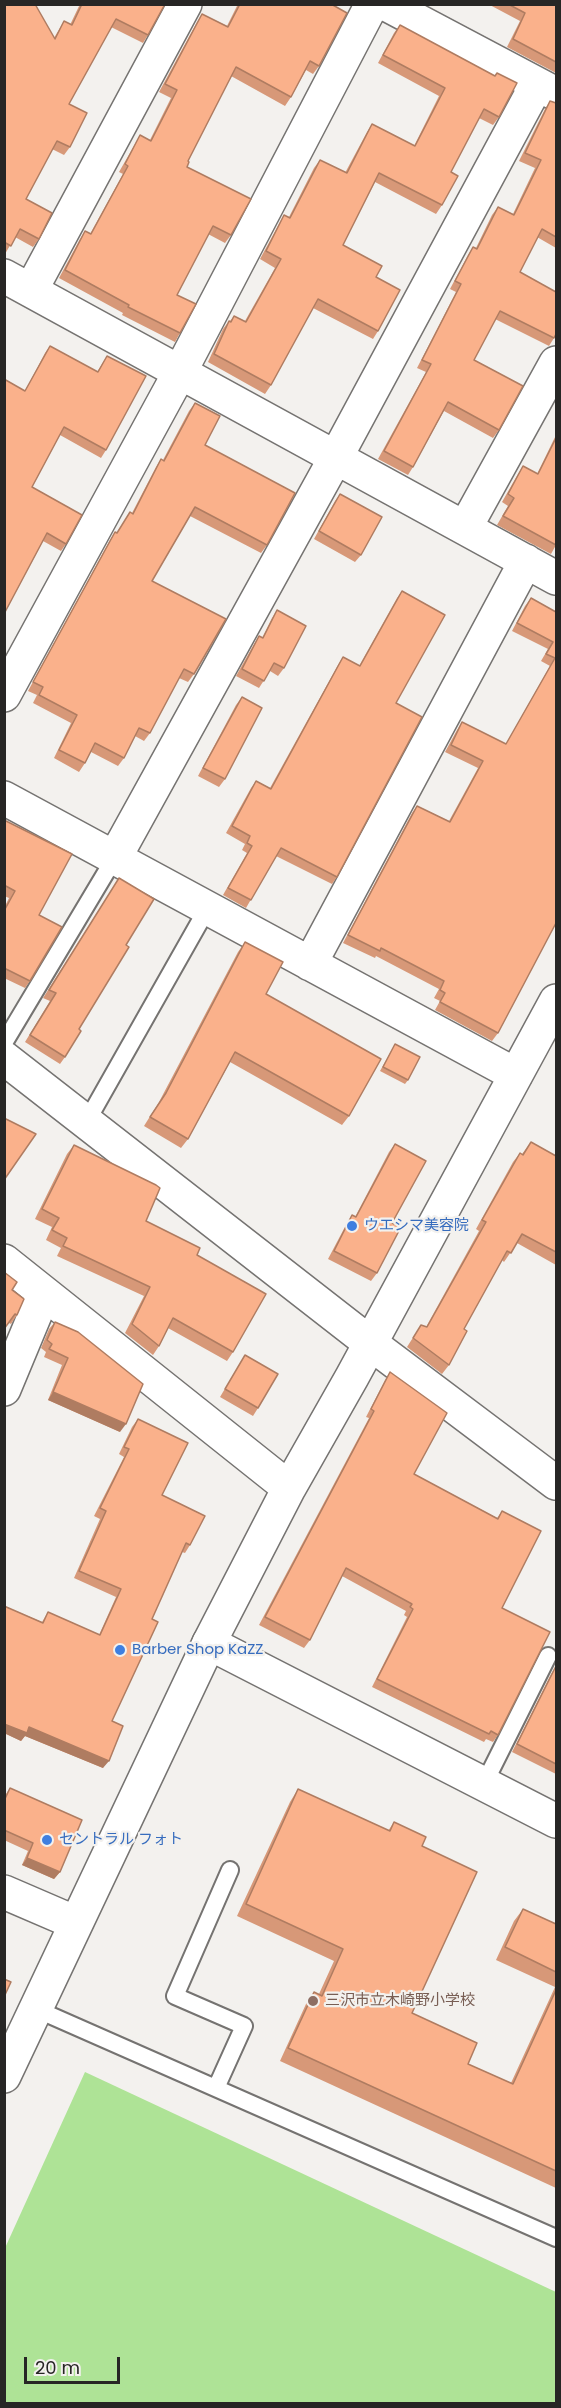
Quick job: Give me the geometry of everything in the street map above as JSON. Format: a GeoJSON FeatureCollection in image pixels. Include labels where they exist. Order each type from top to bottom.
{"type":"FeatureCollection","features":[{"type":"Feature","properties":{"kind":"street"},"geometry":{"type":"LineString","coordinates":[[185,4],[18,283],[556,578]]}},
{"type":"Feature","properties":{"kind":"street"},"geometry":{"type":"LineString","coordinates":[[4,695],[180,372],[372,4]]}},
{"type":"Feature","properties":{"kind":"street"},"geometry":{"type":"LineString","coordinates":[[114,859],[336,457],[547,89],[386,4]]}},
{"type":"Feature","properties":{"kind":"street"},"geometry":{"type":"LineString","coordinates":[[465,528],[556,363]]}},
{"type":"Feature","properties":{"kind":"street"},"geometry":{"type":"LineString","coordinates":[[310,964],[526,561]]}},
{"type":"Feature","properties":{"kind":"street"},"geometry":{"type":"LineString","coordinates":[[4,798],[516,1075]]}},
{"type":"Feature","properties":{"kind":"street"},"geometry":{"type":"LineString","coordinates":[[4,2076],[210,1643],[289,1488],[556,1001]]}},
{"type":"Feature","properties":{"kind":"street"},"geometry":{"type":"LineString","coordinates":[[4,1058],[370,1343],[556,1483]]}},
{"type":"Feature","properties":{"kind":"street"},"geometry":{"type":"LineString","coordinates":[[4,1262],[289,1488]]}},
{"type":"Feature","properties":{"kind":"street"},"geometry":{"type":"LineString","coordinates":[[4,1389],[44,1293]]}},
{"type":"Feature","properties":{"kind":"street"},"geometry":{"type":"LineString","coordinates":[[210,1643],[556,1821]]}},
{"type":"Feature","properties":{"kind":"street"},"geometry":{"type":"LineString","coordinates":[[4,1892],[76,1923]]}},
{"type":"Feature","properties":{"kind":"lane"},"geometry":{"type":"LineString","coordinates":[[4,1043],[114,859]]}},
{"type":"Feature","properties":{"kind":"lane"},"geometry":{"type":"LineString","coordinates":[[87,1122],[207,909]]}},
{"type":"Feature","properties":{"kind":"lane"},"geometry":{"type":"LineString","coordinates":[[484,1784],[548,1656]]}},
{"type":"Feature","properties":{"kind":"lane"},"geometry":{"type":"LineString","coordinates":[[216,2088],[244,2026],[175,1996],[230,1870]]}},
{"type":"Feature","properties":{"kind":"lane"},"geometry":{"type":"LineString","coordinates":[[36,2009],[556,2238]]}},
{"type":"Feature","properties":{"kind":"green space"},"geometry":{"type":"Polygon","coordinates":[[[85,2072],[556,2292],[556,2403],[5,2403],[5,2248],[85,2072]]]}},
{"type":"Feature","properties":{"kind":"building"},"geometry":{"type":"Polygon","coordinates":[[[4,4],[35,4],[55,39],[64,21],[72,25],[82,4],[165,4],[148,35],[116,19],[69,104],[87,113],[70,147],[57,141],[26,199],[52,213],[39,239],[20,229],[11,246],[4,242],[4,4]]]}},
{"type":"Feature","properties":{"kind":"building"},"geometry":{"type":"Polygon","coordinates":[[[240,4],[331,4],[347,13],[319,66],[310,61],[291,97],[236,67],[187,167],[251,199],[231,235],[213,226],[177,295],[196,304],[180,333],[128,307],[129,305],[65,270],[85,231],[91,234],[128,166],[125,164],[140,135],[151,141],[177,90],[165,84],[202,14],[228,27],[240,4]]]}},
{"type":"Feature","properties":{"kind":"building"},"geometry":{"type":"Polygon","coordinates":[[[508,4],[556,4],[556,62],[513,39],[525,13],[508,4]]]}},
{"type":"Feature","properties":{"kind":"building"},"geometry":{"type":"Polygon","coordinates":[[[400,25],[495,76],[497,73],[517,83],[499,117],[484,109],[451,172],[458,176],[442,205],[379,173],[343,245],[382,266],[376,277],[400,290],[378,331],[318,299],[271,385],[214,354],[229,321],[231,322],[234,316],[246,322],[281,259],[266,251],[284,215],[290,218],[320,160],[347,173],[372,124],[415,146],[445,88],[383,55],[400,25]]]}},
{"type":"Feature","properties":{"kind":"building"},"geometry":{"type":"Polygon","coordinates":[[[550,101],[556,103],[556,237],[542,229],[520,272],[556,292],[556,334],[554,338],[500,311],[474,360],[523,386],[499,430],[448,402],[413,467],[384,451],[431,364],[422,360],[461,284],[455,281],[473,247],[477,249],[498,207],[514,215],[541,160],[525,153],[550,101]]]}},
{"type":"Feature","properties":{"kind":"building"},"geometry":{"type":"Polygon","coordinates":[[[50,346],[98,372],[107,356],[146,376],[106,450],[64,427],[32,487],[82,515],[66,544],[47,533],[4,614],[4,379],[25,391],[50,346]]]}},
{"type":"Feature","properties":{"kind":"building"},"geometry":{"type":"Polygon","coordinates":[[[195,403],[220,416],[205,445],[295,493],[267,545],[195,507],[152,581],[226,619],[194,674],[184,669],[150,733],[139,728],[124,758],[95,743],[85,763],[59,750],[77,715],[39,695],[43,687],[33,682],[115,532],[117,533],[130,512],[133,514],[161,459],[164,461],[195,403]]]}},
{"type":"Feature","properties":{"kind":"building"},"geometry":{"type":"Polygon","coordinates":[[[556,438],[556,545],[503,516],[514,498],[508,494],[523,466],[538,474],[556,438]]]}},
{"type":"Feature","properties":{"kind":"building"},"geometry":{"type":"Polygon","coordinates":[[[340,494],[382,517],[361,555],[319,531],[340,494]]]}},
{"type":"Feature","properties":{"kind":"building"},"geometry":{"type":"Polygon","coordinates":[[[402,591],[445,615],[396,703],[422,717],[337,877],[281,848],[251,900],[228,888],[252,846],[247,843],[250,836],[232,826],[256,781],[271,789],[343,657],[360,666],[402,591]]]}},
{"type":"Feature","properties":{"kind":"building"},"geometry":{"type":"Polygon","coordinates":[[[531,598],[556,612],[556,923],[498,1033],[440,1002],[445,993],[440,990],[444,981],[381,948],[380,951],[348,935],[417,806],[450,822],[483,761],[451,745],[462,722],[506,744],[555,658],[546,654],[553,642],[517,623],[531,598]]]}},
{"type":"Feature","properties":{"kind":"building"},"geometry":{"type":"Polygon","coordinates":[[[277,610],[306,626],[284,668],[274,663],[264,681],[242,669],[259,636],[263,638],[277,610]]]}},
{"type":"Feature","properties":{"kind":"building"},"geometry":{"type":"Polygon","coordinates":[[[242,697],[262,708],[225,779],[203,768],[242,697]]]}},
{"type":"Feature","properties":{"kind":"building"},"geometry":{"type":"Polygon","coordinates":[[[4,820],[72,854],[39,915],[62,927],[30,981],[4,968],[4,911],[15,891],[4,885],[4,820]]]}},
{"type":"Feature","properties":{"kind":"building"},"geometry":{"type":"Polygon","coordinates":[[[119,878],[154,899],[126,945],[129,947],[79,1029],[81,1031],[65,1057],[30,1035],[56,993],[49,990],[119,878]]]}},
{"type":"Feature","properties":{"kind":"building"},"geometry":{"type":"Polygon","coordinates":[[[245,942],[283,962],[266,994],[381,1059],[349,1116],[235,1052],[188,1139],[150,1117],[166,1093],[245,942]]]}},
{"type":"Feature","properties":{"kind":"building"},"geometry":{"type":"Polygon","coordinates":[[[395,1044],[420,1057],[408,1080],[383,1067],[395,1044]]]}},
{"type":"Feature","properties":{"kind":"building"},"geometry":{"type":"Polygon","coordinates":[[[4,1118],[36,1134],[4,1180],[4,1118]]]}},
{"type":"Feature","properties":{"kind":"building"},"geometry":{"type":"Polygon","coordinates":[[[531,1142],[556,1156],[556,1252],[522,1234],[511,1253],[507,1251],[464,1329],[467,1331],[449,1365],[413,1338],[421,1325],[427,1327],[486,1222],[482,1220],[520,1153],[523,1155],[531,1142]]]}},
{"type":"Feature","properties":{"kind":"building"},"geometry":{"type":"Polygon","coordinates":[[[395,1144],[426,1161],[392,1223],[401,1227],[377,1273],[334,1251],[352,1215],[356,1217],[395,1144]]]}},
{"type":"Feature","properties":{"kind":"building"},"geometry":{"type":"Polygon","coordinates":[[[74,1145],[160,1188],[146,1221],[200,1248],[197,1255],[266,1294],[233,1352],[173,1318],[159,1346],[132,1324],[150,1287],[63,1246],[67,1238],[52,1230],[59,1218],[42,1209],[74,1145]]]}},
{"type":"Feature","properties":{"kind":"building"},"geometry":{"type":"Polygon","coordinates":[[[4,1272],[17,1282],[12,1290],[24,1299],[17,1315],[15,1314],[4,1329],[4,1272]]]}},
{"type":"Feature","properties":{"kind":"building"},"geometry":{"type":"Polygon","coordinates":[[[55,1322],[78,1332],[143,1384],[126,1424],[53,1392],[68,1358],[49,1349],[52,1344],[47,1340],[55,1322]]]}},
{"type":"Feature","properties":{"kind":"building"},"geometry":{"type":"Polygon","coordinates":[[[245,1355],[278,1374],[258,1408],[225,1389],[245,1355]]]}},
{"type":"Feature","properties":{"kind":"building"},"geometry":{"type":"Polygon","coordinates":[[[390,1372],[447,1413],[414,1474],[498,1519],[502,1511],[541,1531],[502,1608],[550,1632],[498,1735],[491,1731],[489,1734],[377,1679],[413,1609],[410,1607],[412,1604],[346,1568],[310,1640],[265,1617],[374,1411],[371,1409],[390,1372]]]}},
{"type":"Feature","properties":{"kind":"building"},"geometry":{"type":"Polygon","coordinates":[[[138,1419],[188,1443],[162,1495],[205,1516],[190,1545],[186,1543],[152,1619],[158,1622],[112,1721],[123,1726],[109,1761],[29,1727],[27,1733],[4,1724],[4,1606],[43,1623],[48,1612],[100,1635],[121,1589],[79,1571],[106,1511],[100,1508],[129,1449],[124,1447],[138,1419]]]}},
{"type":"Feature","properties":{"kind":"building"},"geometry":{"type":"Polygon","coordinates":[[[556,1666],[556,1764],[517,1744],[556,1666]]]}},
{"type":"Feature","properties":{"kind":"building"},"geometry":{"type":"Polygon","coordinates":[[[10,1788],[82,1820],[60,1872],[27,1858],[33,1843],[4,1830],[4,1801],[10,1788]]]}},
{"type":"Feature","properties":{"kind":"building"},"geometry":{"type":"Polygon","coordinates":[[[298,1789],[390,1831],[394,1822],[426,1837],[422,1846],[477,1872],[412,2013],[477,2043],[468,2064],[513,2084],[556,1990],[556,2171],[288,2048],[314,1992],[322,1996],[343,1949],[246,1904],[298,1789]]]}},
{"type":"Feature","properties":{"kind":"building"},"geometry":{"type":"Polygon","coordinates":[[[523,1909],[556,1924],[556,1972],[505,1947],[523,1909]]]}},
{"type":"Feature","properties":{"kind":"building"},"geometry":{"type":"Polygon","coordinates":[[[4,1979],[11,1982],[4,1997],[4,1979]]]}},
{"type":"Feature","properties":{"kind":"place","name":"ウエシマ美容院"},"geometry":{"type":"Point","coordinates":[352,1226]}},
{"type":"Feature","properties":{"kind":"place","name":"Barber Shop KaZZ"},"geometry":{"type":"Point","coordinates":[120,1650]}},
{"type":"Feature","properties":{"kind":"place","name":"セントラル フォト"},"geometry":{"type":"Point","coordinates":[47,1840]}},
{"type":"Feature","properties":{"kind":"place","name":"三沢市立木崎野小学校"},"geometry":{"type":"Point","coordinates":[313,2001]}}]}
